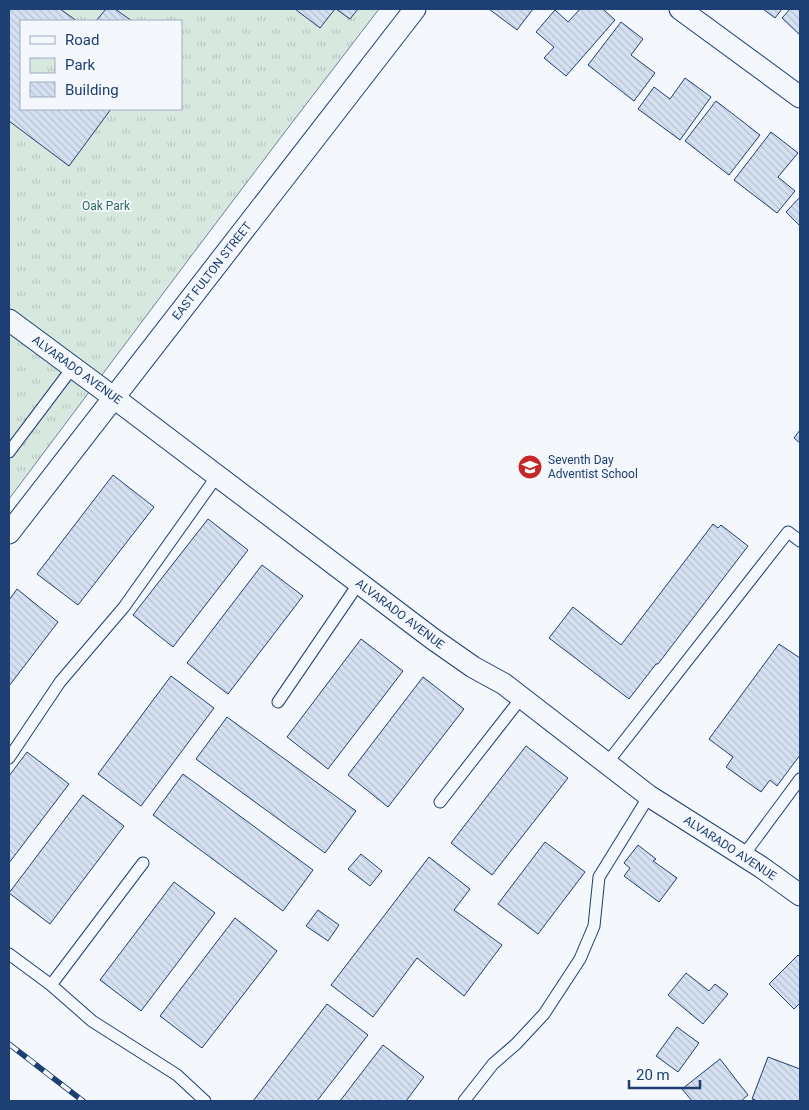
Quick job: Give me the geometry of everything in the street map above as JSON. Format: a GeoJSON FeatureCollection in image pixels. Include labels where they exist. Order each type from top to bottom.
{"type":"FeatureCollection","features":[{"type":"Feature","properties":{"kind":"street","name":"EAST FULTON STREET"},"geometry":{"type":"LineString","coordinates":[[9,533],[415,9]]}},
{"type":"Feature","properties":{"kind":"street"},"geometry":{"type":"LineString","coordinates":[[680,9],[800,98]]}},
{"type":"Feature","properties":{"kind":"street","name":"ALVARADO AVENUE"},"geometry":{"type":"LineString","coordinates":[[9,320],[114,397],[433,639],[522,697],[649,796],[743,856],[800,896]]}},
{"type":"Feature","properties":{"kind":"lane"},"geometry":{"type":"LineString","coordinates":[[9,452],[73,367]]}},
{"type":"Feature","properties":{"kind":"lane"},"geometry":{"type":"LineString","coordinates":[[9,758],[60,682],[124,607],[217,476]]}},
{"type":"Feature","properties":{"kind":"lane"},"geometry":{"type":"LineString","coordinates":[[607,763],[788,532],[800,541]]}},
{"type":"Feature","properties":{"kind":"lane"},"geometry":{"type":"LineString","coordinates":[[278,702],[359,583]]}},
{"type":"Feature","properties":{"kind":"lane"},"geometry":{"type":"LineString","coordinates":[[440,802],[522,697]]}},
{"type":"Feature","properties":{"kind":"lane"},"geometry":{"type":"LineString","coordinates":[[743,856],[800,779]]}},
{"type":"Feature","properties":{"kind":"lane"},"geometry":{"type":"LineString","coordinates":[[464,1101],[493,1064],[516,1044],[544,1014],[580,959],[594,926],[599,877],[649,796]]}},
{"type":"Feature","properties":{"kind":"lane"},"geometry":{"type":"LineString","coordinates":[[51,985],[143,863]]}},
{"type":"Feature","properties":{"kind":"lane"},"geometry":{"type":"LineString","coordinates":[[9,954],[51,985],[92,1021],[177,1075],[205,1101]]}},
{"type":"Feature","properties":{"kind":"green space","name":"Oak Park"},"geometry":{"type":"Polygon","coordinates":[[[9,9],[379,9],[9,499],[9,9]]]}},
{"type":"Feature","properties":{"kind":"building"},"geometry":{"type":"Polygon","coordinates":[[[9,9],[60,9],[76,20],[20,20],[20,110],[110,110],[69,166],[9,121],[9,9]]]}},
{"type":"Feature","properties":{"kind":"building"},"geometry":{"type":"Polygon","coordinates":[[[106,9],[115,9],[131,20],[97,20],[106,9]]]}},
{"type":"Feature","properties":{"kind":"building"},"geometry":{"type":"Polygon","coordinates":[[[295,9],[335,9],[320,28],[295,9]]]}},
{"type":"Feature","properties":{"kind":"building"},"geometry":{"type":"Polygon","coordinates":[[[336,9],[358,9],[350,19],[336,9]]]}},
{"type":"Feature","properties":{"kind":"building"},"geometry":{"type":"Polygon","coordinates":[[[489,9],[533,9],[517,30],[489,9]]]}},
{"type":"Feature","properties":{"kind":"building"},"geometry":{"type":"Polygon","coordinates":[[[580,9],[603,9],[615,20],[566,76],[544,58],[554,47],[536,32],[555,10],[568,22],[580,9]]]}},
{"type":"Feature","properties":{"kind":"building"},"geometry":{"type":"Polygon","coordinates":[[[763,9],[782,9],[775,18],[763,9]]]}},
{"type":"Feature","properties":{"kind":"building"},"geometry":{"type":"Polygon","coordinates":[[[790,9],[800,9],[800,35],[782,18],[790,9]]]}},
{"type":"Feature","properties":{"kind":"building"},"geometry":{"type":"Polygon","coordinates":[[[621,22],[643,39],[631,55],[655,73],[634,101],[588,65],[621,22]]]}},
{"type":"Feature","properties":{"kind":"building"},"geometry":{"type":"Polygon","coordinates":[[[685,78],[711,97],[680,140],[638,109],[654,87],[670,99],[685,78]]]}},
{"type":"Feature","properties":{"kind":"building"},"geometry":{"type":"Polygon","coordinates":[[[716,101],[760,135],[729,175],[685,141],[716,101]]]}},
{"type":"Feature","properties":{"kind":"building"},"geometry":{"type":"Polygon","coordinates":[[[771,132],[798,153],[778,177],[795,191],[777,213],[734,180],[771,132]]]}},
{"type":"Feature","properties":{"kind":"building"},"geometry":{"type":"Polygon","coordinates":[[[800,197],[800,226],[786,212],[800,197]]]}},
{"type":"Feature","properties":{"kind":"building"},"geometry":{"type":"Polygon","coordinates":[[[800,430],[800,443],[794,438],[800,430]]]}},
{"type":"Feature","properties":{"kind":"building"},"geometry":{"type":"Polygon","coordinates":[[[113,475],[154,507],[78,605],[37,574],[113,475]]]}},
{"type":"Feature","properties":{"kind":"building"},"geometry":{"type":"Polygon","coordinates":[[[208,519],[248,550],[173,647],[133,615],[208,519]]]}},
{"type":"Feature","properties":{"kind":"building"},"geometry":{"type":"Polygon","coordinates":[[[713,524],[718,528],[721,525],[748,546],[629,699],[549,638],[573,607],[621,645],[713,524]]]}},
{"type":"Feature","properties":{"kind":"building"},"geometry":{"type":"Polygon","coordinates":[[[262,565],[303,596],[228,694],[187,663],[262,565]]]}},
{"type":"Feature","properties":{"kind":"building"},"geometry":{"type":"Polygon","coordinates":[[[17,589],[58,622],[9,686],[9,600],[17,589]]]}},
{"type":"Feature","properties":{"kind":"building"},"geometry":{"type":"Polygon","coordinates":[[[361,639],[403,671],[328,769],[287,737],[361,639]]]}},
{"type":"Feature","properties":{"kind":"building"},"geometry":{"type":"Polygon","coordinates":[[[779,644],[800,658],[800,755],[777,786],[770,780],[761,792],[726,767],[733,757],[709,739],[779,644]]]}},
{"type":"Feature","properties":{"kind":"building"},"geometry":{"type":"Polygon","coordinates":[[[171,676],[214,708],[141,806],[98,774],[171,676]]]}},
{"type":"Feature","properties":{"kind":"building"},"geometry":{"type":"Polygon","coordinates":[[[423,677],[464,709],[388,807],[348,775],[423,677]]]}},
{"type":"Feature","properties":{"kind":"building"},"geometry":{"type":"Polygon","coordinates":[[[227,717],[356,811],[325,853],[196,759],[227,717]]]}},
{"type":"Feature","properties":{"kind":"building"},"geometry":{"type":"Polygon","coordinates":[[[526,746],[568,778],[492,875],[451,843],[526,746]]]}},
{"type":"Feature","properties":{"kind":"building"},"geometry":{"type":"Polygon","coordinates":[[[27,752],[69,784],[9,863],[9,776],[27,752]]]}},
{"type":"Feature","properties":{"kind":"building"},"geometry":{"type":"Polygon","coordinates":[[[183,774],[313,870],[283,911],[153,815],[183,774]]]}},
{"type":"Feature","properties":{"kind":"building"},"geometry":{"type":"Polygon","coordinates":[[[83,795],[124,826],[50,924],[9,893],[83,795]]]}},
{"type":"Feature","properties":{"kind":"building"},"geometry":{"type":"Polygon","coordinates":[[[545,842],[585,872],[538,934],[498,904],[545,842]]]}},
{"type":"Feature","properties":{"kind":"building"},"geometry":{"type":"Polygon","coordinates":[[[638,845],[656,859],[653,861],[677,878],[659,902],[624,876],[630,868],[624,863],[638,845]]]}},
{"type":"Feature","properties":{"kind":"building"},"geometry":{"type":"Polygon","coordinates":[[[361,854],[382,871],[370,886],[348,869],[361,854]]]}},
{"type":"Feature","properties":{"kind":"building"},"geometry":{"type":"Polygon","coordinates":[[[429,857],[470,889],[454,910],[502,945],[464,996],[417,958],[373,1017],[331,985],[429,857]]]}},
{"type":"Feature","properties":{"kind":"building"},"geometry":{"type":"Polygon","coordinates":[[[174,882],[215,913],[141,1011],[100,980],[174,882]]]}},
{"type":"Feature","properties":{"kind":"building"},"geometry":{"type":"Polygon","coordinates":[[[318,910],[339,925],[328,941],[306,926],[318,910]]]}},
{"type":"Feature","properties":{"kind":"building"},"geometry":{"type":"Polygon","coordinates":[[[235,918],[277,951],[202,1048],[160,1016],[235,918]]]}},
{"type":"Feature","properties":{"kind":"building"},"geometry":{"type":"Polygon","coordinates":[[[798,955],[800,957],[800,1003],[794,1009],[769,984],[798,955]]]}},
{"type":"Feature","properties":{"kind":"building"},"geometry":{"type":"Polygon","coordinates":[[[686,973],[709,991],[715,984],[728,994],[703,1024],[668,995],[686,973]]]}},
{"type":"Feature","properties":{"kind":"building"},"geometry":{"type":"Polygon","coordinates":[[[327,1004],[368,1035],[317,1101],[253,1101],[327,1004]]]}},
{"type":"Feature","properties":{"kind":"building"},"geometry":{"type":"Polygon","coordinates":[[[677,1027],[699,1043],[678,1072],[656,1056],[677,1027]]]}},
{"type":"Feature","properties":{"kind":"building"},"geometry":{"type":"Polygon","coordinates":[[[383,1045],[424,1077],[406,1101],[340,1101],[383,1045]]]}},
{"type":"Feature","properties":{"kind":"building"},"geometry":{"type":"Polygon","coordinates":[[[768,1057],[800,1069],[800,1101],[758,1101],[752,1099],[768,1057]]]}},
{"type":"Feature","properties":{"kind":"building"},"geometry":{"type":"Polygon","coordinates":[[[720,1059],[748,1095],[741,1101],[692,1101],[682,1089],[720,1059]]]}},
{"type":"Feature","properties":{"kind":"railway"},"geometry":{"type":"LineString","coordinates":[[9,1044],[83,1101]]}},
{"type":"Feature","properties":{"kind":"place","name":"Seventh Day Adventist School"},"geometry":{"type":"Point","coordinates":[530,467]}}]}
